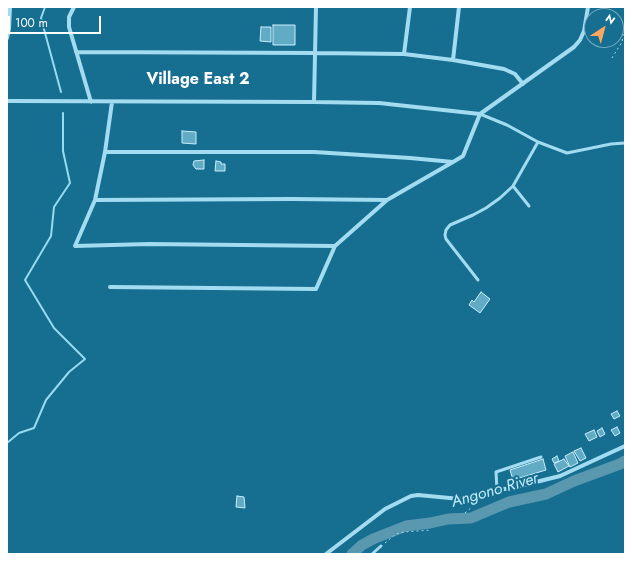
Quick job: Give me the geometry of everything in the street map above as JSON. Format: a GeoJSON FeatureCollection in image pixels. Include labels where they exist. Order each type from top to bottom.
{"type":"FeatureCollection","features":[{"type":"Feature","properties":{"kind":"street"},"geometry":{"type":"LineString","coordinates":[[7,38],[10,7]]}},
{"type":"Feature","properties":{"kind":"street"},"geometry":{"type":"LineString","coordinates":[[74,7],[69,17],[69,27],[91,102]]}},
{"type":"Feature","properties":{"kind":"street"},"geometry":{"type":"LineString","coordinates":[[314,102],[316,7]]}},
{"type":"Feature","properties":{"kind":"street"},"geometry":{"type":"LineString","coordinates":[[404,54],[410,7]]}},
{"type":"Feature","properties":{"kind":"street"},"geometry":{"type":"LineString","coordinates":[[453,60],[459,7]]}},
{"type":"Feature","properties":{"kind":"street"},"geometry":{"type":"LineString","coordinates":[[110,287],[316,289],[335,246],[387,200],[463,156],[480,114],[574,47],[580,40],[584,31],[588,7]]}},
{"type":"Feature","properties":{"kind":"street"},"geometry":{"type":"LineString","coordinates":[[76,52],[404,54],[453,60],[504,69],[515,74],[523,84]]}},
{"type":"Feature","properties":{"kind":"street"},"geometry":{"type":"LineString","coordinates":[[7,101],[379,103],[480,114]]}},
{"type":"Feature","properties":{"kind":"street"},"geometry":{"type":"LineString","coordinates":[[112,102],[105,152],[95,200],[75,246],[149,244],[335,246]]}},
{"type":"Feature","properties":{"kind":"street"},"geometry":{"type":"LineString","coordinates":[[105,152],[314,152],[453,162]]}},
{"type":"Feature","properties":{"kind":"street"},"geometry":{"type":"LineString","coordinates":[[95,200],[387,200]]}},
{"type":"Feature","properties":{"kind":"street"},"geometry":{"type":"LineString","coordinates":[[326,554],[385,509],[411,496],[418,495],[460,499],[512,488],[560,476],[625,446]]}},
{"type":"Feature","properties":{"kind":"lane"},"geometry":{"type":"LineString","coordinates":[[480,114],[507,125],[538,142],[567,153],[611,144],[625,143]]}},
{"type":"Feature","properties":{"kind":"lane"},"geometry":{"type":"LineString","coordinates":[[478,280],[446,239],[446,230],[450,225],[486,208],[513,186],[538,142]]}},
{"type":"Feature","properties":{"kind":"lane"},"geometry":{"type":"LineString","coordinates":[[513,186],[529,206]]}},
{"type":"Feature","properties":{"kind":"lane"},"geometry":{"type":"LineString","coordinates":[[497,490],[496,472],[541,457]]}},
{"type":"Feature","properties":{"kind":"lane"},"geometry":{"type":"LineString","coordinates":[[372,554],[381,546]]}},
{"type":"Feature","properties":{"kind":"path"},"geometry":{"type":"LineString","coordinates":[[612,58],[622,42],[625,26]]}},
{"type":"Feature","properties":{"kind":"path"},"geometry":{"type":"LineString","coordinates":[[465,513],[474,504],[482,499],[486,493]]}},
{"type":"Feature","properties":{"kind":"path"},"geometry":{"type":"LineString","coordinates":[[381,546],[396,534],[430,530]]}},
{"type":"Feature","properties":{"kind":"building"},"geometry":{"type":"Polygon","coordinates":[[[273,25],[295,25],[295,45],[273,45],[273,25]]]}},
{"type":"Feature","properties":{"kind":"building"},"geometry":{"type":"Polygon","coordinates":[[[261,27],[271,27],[271,42],[260,41],[261,27]]]}},
{"type":"Feature","properties":{"kind":"building"},"geometry":{"type":"Polygon","coordinates":[[[182,131],[196,132],[196,144],[182,143],[182,131]]]}},
{"type":"Feature","properties":{"kind":"building"},"geometry":{"type":"Polygon","coordinates":[[[204,160],[204,169],[196,169],[193,165],[194,161],[204,160]]]}},
{"type":"Feature","properties":{"kind":"building"},"geometry":{"type":"Polygon","coordinates":[[[216,161],[221,162],[221,164],[225,164],[225,171],[215,171],[216,161]]]}},
{"type":"Feature","properties":{"kind":"building"},"geometry":{"type":"Polygon","coordinates":[[[481,292],[490,299],[480,313],[469,305],[472,300],[474,302],[481,292]]]}},
{"type":"Feature","properties":{"kind":"building"},"geometry":{"type":"Polygon","coordinates":[[[617,411],[620,416],[614,419],[611,414],[617,411]]]}},
{"type":"Feature","properties":{"kind":"building"},"geometry":{"type":"Polygon","coordinates":[[[617,427],[620,433],[615,436],[611,430],[617,427]]]}},
{"type":"Feature","properties":{"kind":"building"},"geometry":{"type":"Polygon","coordinates":[[[602,428],[605,434],[600,437],[597,431],[602,428]]]}},
{"type":"Feature","properties":{"kind":"building"},"geometry":{"type":"Polygon","coordinates":[[[594,430],[597,437],[589,441],[585,434],[594,430]]]}},
{"type":"Feature","properties":{"kind":"building"},"geometry":{"type":"Polygon","coordinates":[[[581,448],[586,458],[580,461],[574,451],[581,448]]]}},
{"type":"Feature","properties":{"kind":"building"},"geometry":{"type":"Polygon","coordinates":[[[573,452],[578,463],[570,467],[565,456],[573,452]]]}},
{"type":"Feature","properties":{"kind":"building"},"geometry":{"type":"Polygon","coordinates":[[[557,456],[559,461],[554,463],[552,459],[557,456]]]}},
{"type":"Feature","properties":{"kind":"building"},"geometry":{"type":"Polygon","coordinates":[[[543,459],[546,470],[513,480],[510,470],[543,459]]]}},
{"type":"Feature","properties":{"kind":"building"},"geometry":{"type":"Polygon","coordinates":[[[564,459],[569,466],[558,472],[554,464],[564,459]]]}},
{"type":"Feature","properties":{"kind":"building"},"geometry":{"type":"Polygon","coordinates":[[[237,496],[244,497],[245,508],[236,507],[237,496]]]}},
{"type":"Feature","properties":{"kind":"waterway"},"geometry":{"type":"LineString","coordinates":[[45,7],[41,18],[61,92]]}},
{"type":"Feature","properties":{"kind":"waterway"},"geometry":{"type":"LineString","coordinates":[[7,443],[19,433],[34,428],[46,400],[69,372],[85,359],[54,328],[25,280],[51,236],[54,207],[70,183],[63,151],[63,113]]}},
{"type":"Feature","properties":{"kind":"waterway","name":"Angono River"},"geometry":{"type":"LineString","coordinates":[[352,554],[362,545],[373,539],[406,526],[448,519],[471,518],[509,502],[546,494],[574,481],[625,461]]}},
{"type":"Feature","properties":{"kind":"district","name":"Village East 2"},"geometry":{"type":"Point","coordinates":[198,80]}}]}
